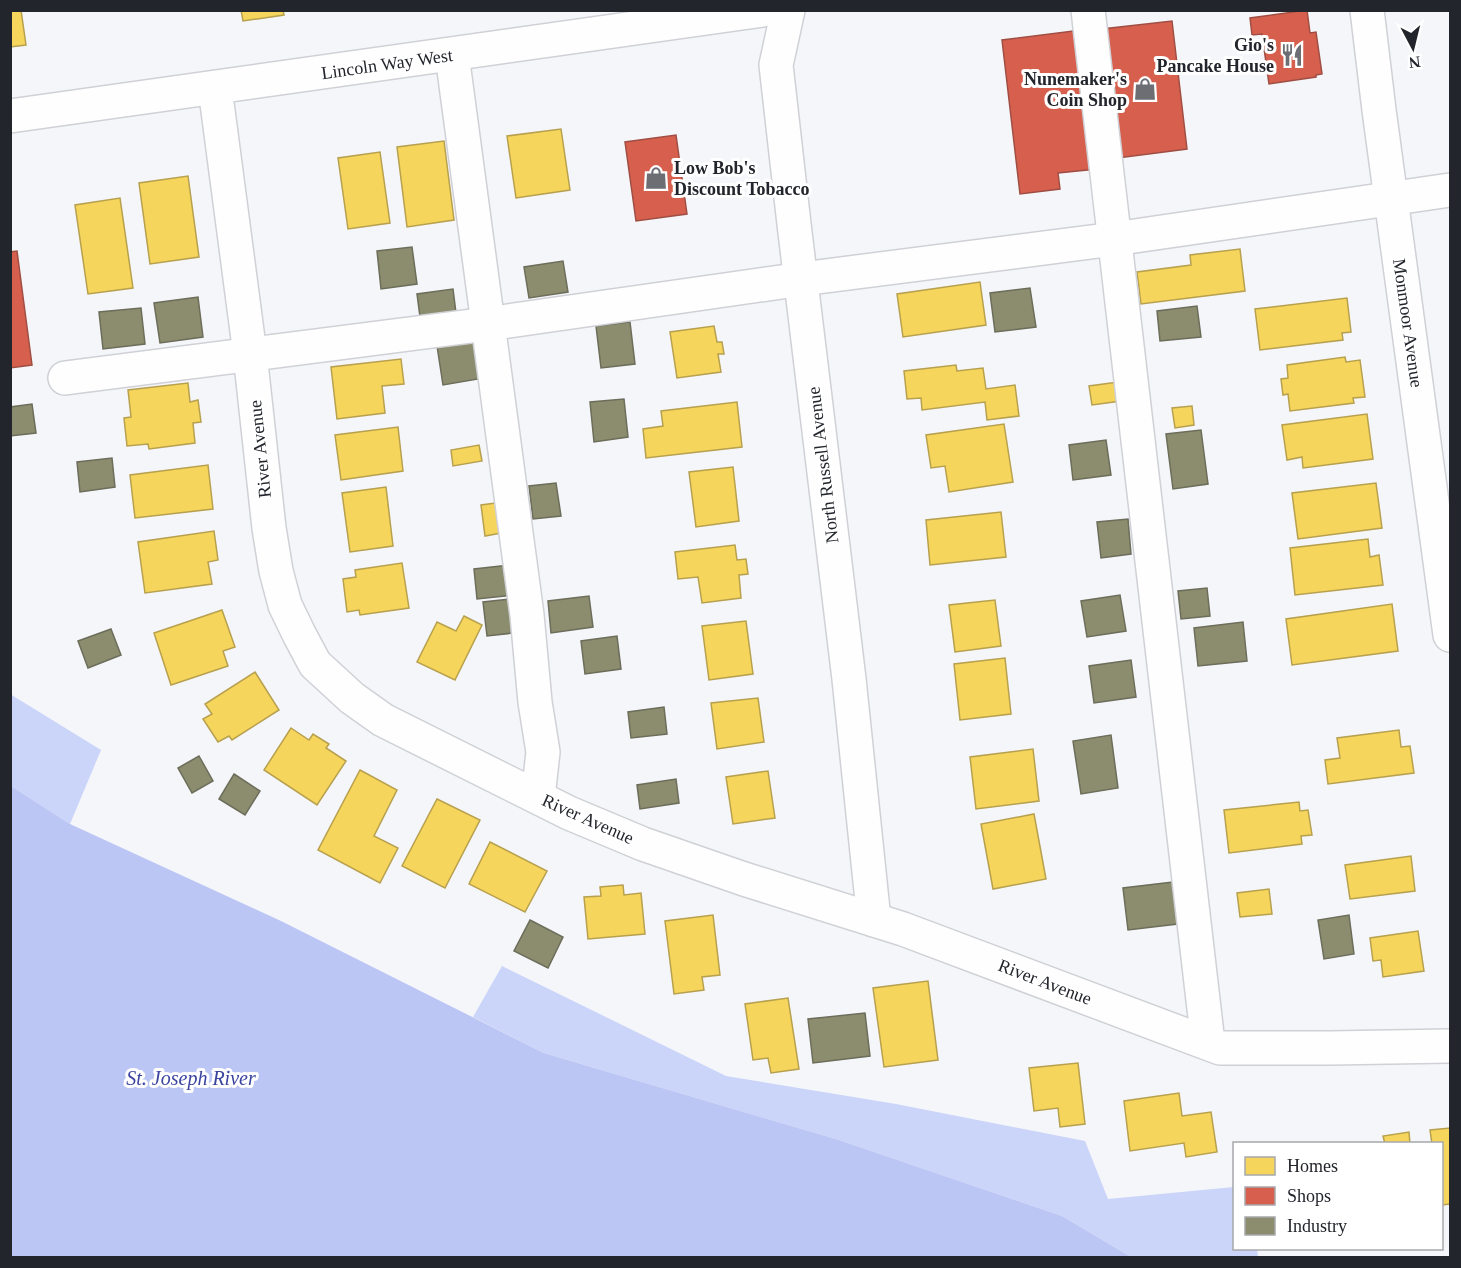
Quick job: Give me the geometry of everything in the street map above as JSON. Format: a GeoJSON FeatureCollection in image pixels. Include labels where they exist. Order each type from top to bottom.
{"type":"FeatureCollection","features":[{"type":"Feature","properties":{"kind":"street","name":"Lincoln Way West"},"geometry":{"type":"LineString","coordinates":[[10,116],[763,10]]}},
{"type":"Feature","properties":{"kind":"street","name":"North Russell Avenue"},"geometry":{"type":"LineString","coordinates":[[788,10],[777,65],[849,679],[874,920]]}},
{"type":"Feature","properties":{"kind":"street"},"geometry":{"type":"LineString","coordinates":[[1088,10],[1208,1043]]}},
{"type":"Feature","properties":{"kind":"street","name":"Monmoor Avenue"},"geometry":{"type":"LineString","coordinates":[[1367,10],[1450,635]]}},
{"type":"Feature","properties":{"kind":"street"},"geometry":{"type":"LineString","coordinates":[[452,55],[527,615],[535,702],[543,752],[537,797]]}},
{"type":"Feature","properties":{"kind":"street","name":"River Avenue"},"geometry":{"type":"LineString","coordinates":[[215,88],[276,571],[285,604],[315,664],[352,698],[383,720],[569,813],[643,844],[744,879],[903,928],[1220,1048],[1450,1046]]}},
{"type":"Feature","properties":{"kind":"street"},"geometry":{"type":"LineString","coordinates":[[65,378],[487,324],[802,279],[1114,239],[1450,190]]}},
{"type":"Feature","properties":{"kind":"shaded area"},"geometry":{"type":"Polygon","coordinates":[[[10,694],[101,750],[70,824],[11,786],[10,694]]]}},
{"type":"Feature","properties":{"kind":"shaded area"},"geometry":{"type":"Polygon","coordinates":[[[502,966],[726,1076],[896,1104],[1085,1141],[1108,1199],[1233,1187],[1233,1250],[1257,1250],[1258,1257],[1131,1257],[1062,1216],[839,1140],[544,1053],[473,1017],[502,966]]]}},
{"type":"Feature","properties":{"kind":"water","name":"St. Joseph River"},"geometry":{"type":"Polygon","coordinates":[[[11,786],[70,824],[281,921],[544,1053],[839,1140],[1062,1216],[1131,1257],[11,1257],[11,786]]]}},
{"type":"Feature","properties":{"kind":"building: Homes"},"geometry":{"type":"Polygon","coordinates":[[[10,10],[21,10],[26,45],[10,47],[10,10]]]}},
{"type":"Feature","properties":{"kind":"building: Homes"},"geometry":{"type":"Polygon","coordinates":[[[241,10],[283,10],[284,15],[243,21],[241,10]]]}},
{"type":"Feature","properties":{"kind":"building: Homes"},"geometry":{"type":"Polygon","coordinates":[[[561,129],[570,190],[516,198],[507,136],[561,129]]]}},
{"type":"Feature","properties":{"kind":"building: Homes"},"geometry":{"type":"Polygon","coordinates":[[[444,141],[454,220],[407,227],[397,147],[444,141]]]}},
{"type":"Feature","properties":{"kind":"building: Homes"},"geometry":{"type":"Polygon","coordinates":[[[380,152],[390,223],[348,229],[338,158],[380,152]]]}},
{"type":"Feature","properties":{"kind":"building: Homes"},"geometry":{"type":"Polygon","coordinates":[[[188,176],[199,257],[150,264],[139,183],[188,176]]]}},
{"type":"Feature","properties":{"kind":"building: Homes"},"geometry":{"type":"Polygon","coordinates":[[[120,198],[133,288],[88,294],[75,205],[120,198]]]}},
{"type":"Feature","properties":{"kind":"building: Homes"},"geometry":{"type":"Polygon","coordinates":[[[1240,249],[1245,291],[1141,304],[1137,272],[1191,265],[1190,255],[1240,249]]]}},
{"type":"Feature","properties":{"kind":"building: Homes"},"geometry":{"type":"Polygon","coordinates":[[[980,282],[986,325],[903,337],[897,294],[980,282]]]}},
{"type":"Feature","properties":{"kind":"building: Homes"},"geometry":{"type":"Polygon","coordinates":[[[1347,298],[1351,332],[1342,333],[1343,340],[1260,350],[1255,309],[1347,298]]]}},
{"type":"Feature","properties":{"kind":"building: Homes"},"geometry":{"type":"Polygon","coordinates":[[[714,326],[717,342],[722,342],[724,354],[718,354],[721,372],[677,378],[670,332],[714,326]]]}},
{"type":"Feature","properties":{"kind":"building: Homes"},"geometry":{"type":"Polygon","coordinates":[[[1345,357],[1346,362],[1360,360],[1365,397],[1353,398],[1354,403],[1290,411],[1288,394],[1283,395],[1281,379],[1288,378],[1287,365],[1345,357]]]}},
{"type":"Feature","properties":{"kind":"building: Homes"},"geometry":{"type":"Polygon","coordinates":[[[401,359],[404,384],[382,386],[385,413],[337,419],[331,367],[401,359]]]}},
{"type":"Feature","properties":{"kind":"building: Homes"},"geometry":{"type":"Polygon","coordinates":[[[956,365],[957,371],[983,368],[986,389],[1015,385],[1019,416],[987,420],[985,402],[922,410],[921,398],[907,399],[904,371],[956,365]]]}},
{"type":"Feature","properties":{"kind":"building: Homes"},"geometry":{"type":"Polygon","coordinates":[[[1118,382],[1121,401],[1092,405],[1089,386],[1118,382]]]}},
{"type":"Feature","properties":{"kind":"building: Homes"},"geometry":{"type":"Polygon","coordinates":[[[188,383],[190,402],[198,400],[201,422],[193,423],[195,443],[149,449],[148,444],[127,446],[124,418],[131,417],[128,390],[188,383]]]}},
{"type":"Feature","properties":{"kind":"building: Homes"},"geometry":{"type":"Polygon","coordinates":[[[737,402],[742,447],[646,458],[643,429],[663,426],[661,411],[737,402]]]}},
{"type":"Feature","properties":{"kind":"building: Homes"},"geometry":{"type":"Polygon","coordinates":[[[1192,406],[1194,425],[1175,428],[1172,408],[1192,406]]]}},
{"type":"Feature","properties":{"kind":"building: Homes"},"geometry":{"type":"Polygon","coordinates":[[[1367,414],[1373,459],[1303,468],[1302,457],[1287,460],[1282,425],[1367,414]]]}},
{"type":"Feature","properties":{"kind":"building: Homes"},"geometry":{"type":"Polygon","coordinates":[[[1004,424],[1013,482],[949,492],[945,466],[931,468],[926,435],[1004,424]]]}},
{"type":"Feature","properties":{"kind":"building: Homes"},"geometry":{"type":"Polygon","coordinates":[[[398,427],[403,471],[341,480],[335,435],[398,427]]]}},
{"type":"Feature","properties":{"kind":"building: Homes"},"geometry":{"type":"Polygon","coordinates":[[[479,445],[482,461],[453,466],[451,450],[479,445]]]}},
{"type":"Feature","properties":{"kind":"building: Homes"},"geometry":{"type":"Polygon","coordinates":[[[208,465],[213,509],[135,518],[130,475],[208,465]]]}},
{"type":"Feature","properties":{"kind":"building: Homes"},"geometry":{"type":"Polygon","coordinates":[[[733,467],[739,521],[696,527],[689,472],[733,467]]]}},
{"type":"Feature","properties":{"kind":"building: Homes"},"geometry":{"type":"Polygon","coordinates":[[[1376,483],[1382,528],[1298,539],[1292,493],[1376,483]]]}},
{"type":"Feature","properties":{"kind":"building: Homes"},"geometry":{"type":"Polygon","coordinates":[[[386,487],[393,546],[350,552],[342,493],[386,487]]]}},
{"type":"Feature","properties":{"kind":"building: Homes"},"geometry":{"type":"Polygon","coordinates":[[[503,502],[507,532],[485,536],[481,505],[503,502]]]}},
{"type":"Feature","properties":{"kind":"building: Homes"},"geometry":{"type":"Polygon","coordinates":[[[1001,512],[1006,557],[930,565],[926,520],[1001,512]]]}},
{"type":"Feature","properties":{"kind":"building: Homes"},"geometry":{"type":"Polygon","coordinates":[[[214,531],[218,560],[208,562],[212,584],[145,593],[138,542],[214,531]]]}},
{"type":"Feature","properties":{"kind":"building: Homes"},"geometry":{"type":"Polygon","coordinates":[[[1368,539],[1370,557],[1379,555],[1383,585],[1295,595],[1290,548],[1368,539]]]}},
{"type":"Feature","properties":{"kind":"building: Homes"},"geometry":{"type":"Polygon","coordinates":[[[735,545],[737,560],[746,559],[748,574],[739,575],[741,598],[702,603],[698,577],[678,579],[675,552],[735,545]]]}},
{"type":"Feature","properties":{"kind":"building: Homes"},"geometry":{"type":"Polygon","coordinates":[[[402,563],[409,608],[360,615],[359,610],[347,612],[343,579],[356,577],[355,570],[402,563]]]}},
{"type":"Feature","properties":{"kind":"building: Homes"},"geometry":{"type":"Polygon","coordinates":[[[995,600],[1001,646],[955,652],[949,605],[995,600]]]}},
{"type":"Feature","properties":{"kind":"building: Homes"},"geometry":{"type":"Polygon","coordinates":[[[1392,604],[1398,651],[1292,665],[1286,619],[1392,604]]]}},
{"type":"Feature","properties":{"kind":"building: Homes"},"geometry":{"type":"Polygon","coordinates":[[[222,610],[235,647],[223,651],[228,666],[171,685],[154,633],[222,610]]]}},
{"type":"Feature","properties":{"kind":"building: Homes"},"geometry":{"type":"Polygon","coordinates":[[[464,616],[482,625],[455,680],[417,662],[437,622],[456,631],[464,616]]]}},
{"type":"Feature","properties":{"kind":"building: Homes"},"geometry":{"type":"Polygon","coordinates":[[[746,621],[753,674],[709,680],[702,626],[746,621]]]}},
{"type":"Feature","properties":{"kind":"building: Homes"},"geometry":{"type":"Polygon","coordinates":[[[1005,658],[1011,714],[960,720],[954,664],[1005,658]]]}},
{"type":"Feature","properties":{"kind":"building: Homes"},"geometry":{"type":"Polygon","coordinates":[[[255,672],[279,710],[232,740],[229,736],[218,742],[203,719],[212,714],[205,704],[255,672]]]}},
{"type":"Feature","properties":{"kind":"building: Homes"},"geometry":{"type":"Polygon","coordinates":[[[758,698],[764,742],[717,749],[711,703],[758,698]]]}},
{"type":"Feature","properties":{"kind":"building: Homes"},"geometry":{"type":"Polygon","coordinates":[[[291,728],[309,740],[313,734],[329,744],[326,748],[346,761],[317,805],[264,770],[291,728]]]}},
{"type":"Feature","properties":{"kind":"building: Homes"},"geometry":{"type":"Polygon","coordinates":[[[1399,730],[1401,747],[1410,746],[1414,773],[1328,784],[1325,760],[1340,758],[1337,738],[1399,730]]]}},
{"type":"Feature","properties":{"kind":"building: Homes"},"geometry":{"type":"Polygon","coordinates":[[[1033,749],[1039,801],[976,809],[970,757],[1033,749]]]}},
{"type":"Feature","properties":{"kind":"building: Homes"},"geometry":{"type":"Polygon","coordinates":[[[360,770],[397,790],[374,836],[398,848],[380,883],[318,850],[360,770]]]}},
{"type":"Feature","properties":{"kind":"building: Homes"},"geometry":{"type":"Polygon","coordinates":[[[768,771],[775,818],[733,824],[726,777],[768,771]]]}},
{"type":"Feature","properties":{"kind":"building: Homes"},"geometry":{"type":"Polygon","coordinates":[[[437,799],[480,820],[445,888],[402,866],[437,799]]]}},
{"type":"Feature","properties":{"kind":"building: Homes"},"geometry":{"type":"Polygon","coordinates":[[[1299,802],[1300,811],[1308,810],[1312,835],[1301,836],[1302,844],[1229,853],[1224,810],[1299,802]]]}},
{"type":"Feature","properties":{"kind":"building: Homes"},"geometry":{"type":"Polygon","coordinates":[[[1034,814],[1046,879],[993,889],[981,824],[1034,814]]]}},
{"type":"Feature","properties":{"kind":"building: Homes"},"geometry":{"type":"Polygon","coordinates":[[[490,842],[547,871],[525,912],[469,884],[490,842]]]}},
{"type":"Feature","properties":{"kind":"building: Homes"},"geometry":{"type":"Polygon","coordinates":[[[1411,856],[1415,891],[1350,899],[1345,865],[1411,856]]]}},
{"type":"Feature","properties":{"kind":"building: Homes"},"geometry":{"type":"Polygon","coordinates":[[[623,885],[624,895],[641,893],[645,934],[588,939],[584,897],[601,896],[600,887],[623,885]]]}},
{"type":"Feature","properties":{"kind":"building: Homes"},"geometry":{"type":"Polygon","coordinates":[[[1269,889],[1272,914],[1240,917],[1237,893],[1269,889]]]}},
{"type":"Feature","properties":{"kind":"building: Homes"},"geometry":{"type":"Polygon","coordinates":[[[713,915],[720,975],[702,977],[704,990],[674,994],[665,921],[713,915]]]}},
{"type":"Feature","properties":{"kind":"building: Homes"},"geometry":{"type":"Polygon","coordinates":[[[1418,931],[1424,971],[1383,977],[1381,960],[1373,961],[1370,938],[1418,931]]]}},
{"type":"Feature","properties":{"kind":"building: Homes"},"geometry":{"type":"Polygon","coordinates":[[[928,981],[938,1060],[884,1067],[873,988],[928,981]]]}},
{"type":"Feature","properties":{"kind":"building: Homes"},"geometry":{"type":"Polygon","coordinates":[[[788,998],[799,1069],[771,1073],[768,1058],[753,1060],[745,1004],[788,998]]]}},
{"type":"Feature","properties":{"kind":"building: Homes"},"geometry":{"type":"Polygon","coordinates":[[[1078,1063],[1085,1124],[1060,1127],[1058,1108],[1034,1111],[1029,1068],[1078,1063]]]}},
{"type":"Feature","properties":{"kind":"building: Homes"},"geometry":{"type":"Polygon","coordinates":[[[1179,1093],[1182,1116],[1211,1112],[1217,1152],[1186,1157],[1184,1143],[1130,1151],[1124,1101],[1179,1093]]]}},
{"type":"Feature","properties":{"kind":"building: Homes"},"geometry":{"type":"Polygon","coordinates":[[[1450,1128],[1450,1204],[1443,1205],[1443,1142],[1432,1142],[1430,1130],[1450,1128]]]}},
{"type":"Feature","properties":{"kind":"building: Homes"},"geometry":{"type":"Polygon","coordinates":[[[1409,1132],[1410,1142],[1384,1142],[1383,1136],[1409,1132]]]}},
{"type":"Feature","properties":{"kind":"building: Shops","name":"Gio's Pancake House"},"geometry":{"type":"Polygon","coordinates":[[[1307,10],[1310,33],[1316,32],[1322,74],[1316,77],[1269,84],[1262,34],[1252,35],[1250,18],[1307,10]]]}},
{"type":"Feature","properties":{"kind":"building: Shops","name":"Nunemaker's Coin Shop"},"geometry":{"type":"Polygon","coordinates":[[[1172,21],[1187,149],[1118,158],[1102,29],[1172,21]]]}},
{"type":"Feature","properties":{"kind":"building: Shops"},"geometry":{"type":"Polygon","coordinates":[[[1081,30],[1097,169],[1058,173],[1060,189],[1020,194],[1002,40],[1081,30]]]}},
{"type":"Feature","properties":{"kind":"building: Shops","name":"Low Bob's Discount Tobacco"},"geometry":{"type":"Polygon","coordinates":[[[676,135],[687,214],[636,221],[625,142],[676,135]]]}},
{"type":"Feature","properties":{"kind":"building: Shops"},"geometry":{"type":"Polygon","coordinates":[[[17,251],[32,365],[10,368],[10,252],[17,251]]]}},
{"type":"Feature","properties":{"kind":"building: Industry"},"geometry":{"type":"Polygon","coordinates":[[[412,247],[417,284],[381,289],[377,251],[412,247]]]}},
{"type":"Feature","properties":{"kind":"building: Industry"},"geometry":{"type":"Polygon","coordinates":[[[563,261],[568,292],[529,298],[524,267],[563,261]]]}},
{"type":"Feature","properties":{"kind":"building: Industry"},"geometry":{"type":"Polygon","coordinates":[[[1030,288],[1036,327],[995,332],[990,293],[1030,288]]]}},
{"type":"Feature","properties":{"kind":"building: Industry"},"geometry":{"type":"Polygon","coordinates":[[[453,289],[456,313],[420,317],[417,294],[453,289]]]}},
{"type":"Feature","properties":{"kind":"building: Industry"},"geometry":{"type":"Polygon","coordinates":[[[198,297],[203,337],[160,343],[154,303],[198,297]]]}},
{"type":"Feature","properties":{"kind":"building: Industry"},"geometry":{"type":"Polygon","coordinates":[[[1197,306],[1201,337],[1160,341],[1157,311],[1197,306]]]}},
{"type":"Feature","properties":{"kind":"building: Industry"},"geometry":{"type":"Polygon","coordinates":[[[141,308],[145,344],[103,349],[99,312],[141,308]]]}},
{"type":"Feature","properties":{"kind":"building: Industry"},"geometry":{"type":"Polygon","coordinates":[[[630,322],[635,364],[601,368],[596,326],[630,322]]]}},
{"type":"Feature","properties":{"kind":"building: Industry"},"geometry":{"type":"Polygon","coordinates":[[[478,340],[484,378],[443,385],[437,346],[478,340]]]}},
{"type":"Feature","properties":{"kind":"building: Industry"},"geometry":{"type":"Polygon","coordinates":[[[624,399],[628,437],[594,442],[590,402],[624,399]]]}},
{"type":"Feature","properties":{"kind":"building: Industry"},"geometry":{"type":"Polygon","coordinates":[[[32,404],[36,433],[10,436],[10,407],[32,404]]]}},
{"type":"Feature","properties":{"kind":"building: Industry"},"geometry":{"type":"Polygon","coordinates":[[[1201,430],[1208,484],[1173,489],[1166,434],[1201,430]]]}},
{"type":"Feature","properties":{"kind":"building: Industry"},"geometry":{"type":"Polygon","coordinates":[[[1106,440],[1111,475],[1073,480],[1069,445],[1106,440]]]}},
{"type":"Feature","properties":{"kind":"building: Industry"},"geometry":{"type":"Polygon","coordinates":[[[112,458],[115,487],[80,492],[77,462],[112,458]]]}},
{"type":"Feature","properties":{"kind":"building: Industry"},"geometry":{"type":"Polygon","coordinates":[[[556,483],[561,516],[533,519],[529,486],[556,483]]]}},
{"type":"Feature","properties":{"kind":"building: Industry"},"geometry":{"type":"Polygon","coordinates":[[[1128,519],[1131,554],[1101,558],[1097,522],[1128,519]]]}},
{"type":"Feature","properties":{"kind":"building: Industry"},"geometry":{"type":"Polygon","coordinates":[[[511,565],[514,595],[477,599],[474,569],[511,565]]]}},
{"type":"Feature","properties":{"kind":"building: Industry"},"geometry":{"type":"Polygon","coordinates":[[[1207,588],[1210,616],[1181,619],[1178,591],[1207,588]]]}},
{"type":"Feature","properties":{"kind":"building: Industry"},"geometry":{"type":"Polygon","coordinates":[[[1120,595],[1126,631],[1087,637],[1081,601],[1120,595]]]}},
{"type":"Feature","properties":{"kind":"building: Industry"},"geometry":{"type":"Polygon","coordinates":[[[589,596],[593,627],[551,633],[548,601],[589,596]]]}},
{"type":"Feature","properties":{"kind":"building: Industry"},"geometry":{"type":"Polygon","coordinates":[[[518,598],[522,632],[487,636],[483,602],[518,598]]]}},
{"type":"Feature","properties":{"kind":"building: Industry"},"geometry":{"type":"Polygon","coordinates":[[[1243,622],[1247,661],[1198,666],[1194,628],[1243,622]]]}},
{"type":"Feature","properties":{"kind":"building: Industry"},"geometry":{"type":"Polygon","coordinates":[[[111,629],[121,655],[88,668],[78,641],[111,629]]]}},
{"type":"Feature","properties":{"kind":"building: Industry"},"geometry":{"type":"Polygon","coordinates":[[[617,636],[621,669],[585,674],[581,641],[617,636]]]}},
{"type":"Feature","properties":{"kind":"building: Industry"},"geometry":{"type":"Polygon","coordinates":[[[1131,660],[1136,697],[1094,703],[1089,666],[1131,660]]]}},
{"type":"Feature","properties":{"kind":"building: Industry"},"geometry":{"type":"Polygon","coordinates":[[[664,707],[667,734],[631,738],[628,712],[664,707]]]}},
{"type":"Feature","properties":{"kind":"building: Industry"},"geometry":{"type":"Polygon","coordinates":[[[1111,735],[1118,788],[1081,794],[1073,741],[1111,735]]]}},
{"type":"Feature","properties":{"kind":"building: Industry"},"geometry":{"type":"Polygon","coordinates":[[[199,756],[213,781],[192,793],[178,768],[199,756]]]}},
{"type":"Feature","properties":{"kind":"building: Industry"},"geometry":{"type":"Polygon","coordinates":[[[234,774],[260,791],[245,815],[219,799],[234,774]]]}},
{"type":"Feature","properties":{"kind":"building: Industry"},"geometry":{"type":"Polygon","coordinates":[[[676,779],[679,803],[640,809],[637,785],[676,779]]]}},
{"type":"Feature","properties":{"kind":"building: Industry"},"geometry":{"type":"Polygon","coordinates":[[[1181,881],[1186,923],[1128,930],[1123,888],[1181,881]]]}},
{"type":"Feature","properties":{"kind":"building: Industry"},"geometry":{"type":"Polygon","coordinates":[[[1349,915],[1354,954],[1324,959],[1318,920],[1349,915]]]}},
{"type":"Feature","properties":{"kind":"building: Industry"},"geometry":{"type":"Polygon","coordinates":[[[530,920],[563,937],[548,968],[514,951],[530,920]]]}},
{"type":"Feature","properties":{"kind":"building: Industry"},"geometry":{"type":"Polygon","coordinates":[[[865,1013],[870,1056],[813,1063],[808,1019],[865,1013]]]}},
{"type":"Feature","properties":{"kind":"place","name":"Gio's Pancake House"},"geometry":{"type":"Point","coordinates":[1292,55]}},
{"type":"Feature","properties":{"kind":"place","name":"Nunemaker's Coin Shop"},"geometry":{"type":"Point","coordinates":[1145,89]}},
{"type":"Feature","properties":{"kind":"place","name":"Low Bob's Discount Tobacco"},"geometry":{"type":"Point","coordinates":[656,178]}}]}
